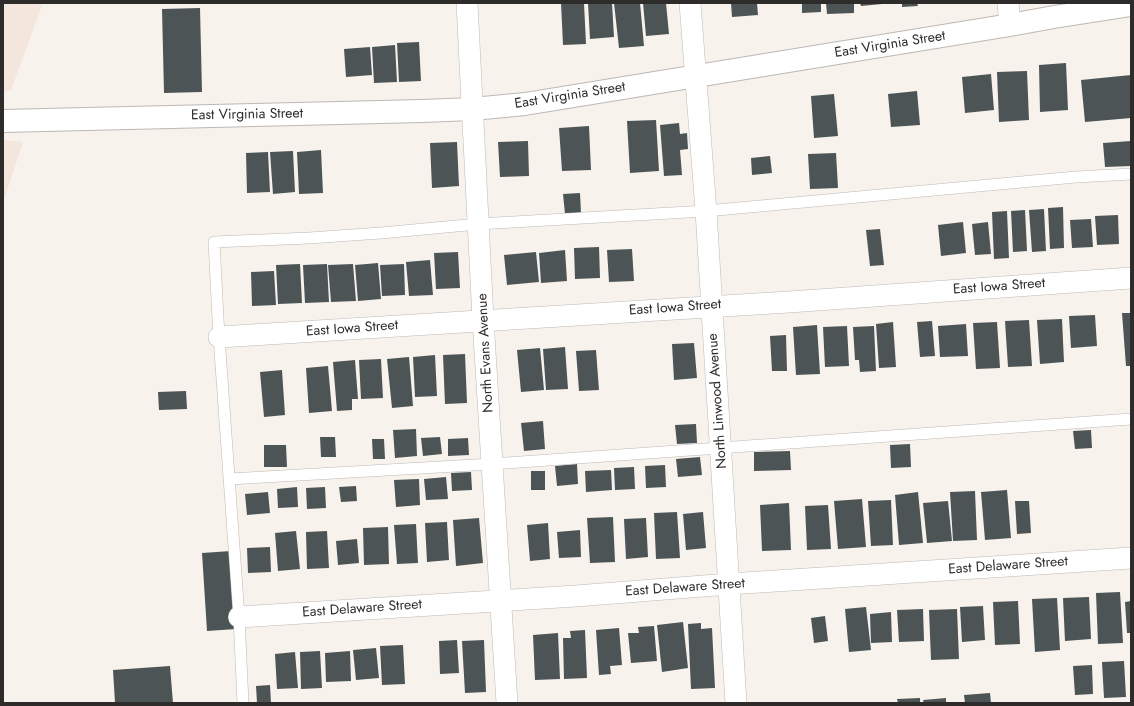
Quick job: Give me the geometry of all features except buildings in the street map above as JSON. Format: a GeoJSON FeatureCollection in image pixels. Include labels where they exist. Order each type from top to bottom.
{"type":"FeatureCollection","features":[{"type":"Feature","properties":{"kind":"main road","name":"East Virginia Street"},"geometry":{"type":"LineString","coordinates":[[3,121],[422,111],[473,109],[525,104],[1131,4]]}},
{"type":"Feature","properties":{"kind":"street","name":"North Evans Avenue"},"geometry":{"type":"LineString","coordinates":[[467,3],[483,320],[506,703]]}},
{"type":"Feature","properties":{"kind":"street","name":"North Linwood Avenue"},"geometry":{"type":"LineString","coordinates":[[690,3],[706,211],[736,703]]}},
{"type":"Feature","properties":{"kind":"street"},"geometry":{"type":"LineString","coordinates":[[1008,3],[1010,25]]}},
{"type":"Feature","properties":{"kind":"street","name":"East Iowa Street"},"geometry":{"type":"LineString","coordinates":[[219,337],[797,301],[1131,278]]}},
{"type":"Feature","properties":{"kind":"street","name":"East Delaware Street"},"geometry":{"type":"LineString","coordinates":[[239,617],[1131,558]]}},
{"type":"Feature","properties":{"kind":"lane"},"geometry":{"type":"LineString","coordinates":[[243,703],[239,617],[219,337],[214,242],[309,238],[478,224],[706,211],[1076,176],[1131,174]]}},
{"type":"Feature","properties":{"kind":"lane"},"geometry":{"type":"LineString","coordinates":[[229,479],[492,464],[1131,419]]}},
{"type":"Feature","properties":{"kind":"shaded area"},"geometry":{"type":"Polygon","coordinates":[[[3,3],[43,3],[11,90],[3,92],[3,3]]]}},
{"type":"Feature","properties":{"kind":"shaded area"},"geometry":{"type":"Polygon","coordinates":[[[3,140],[23,142],[3,203],[3,140]]]}}]}
